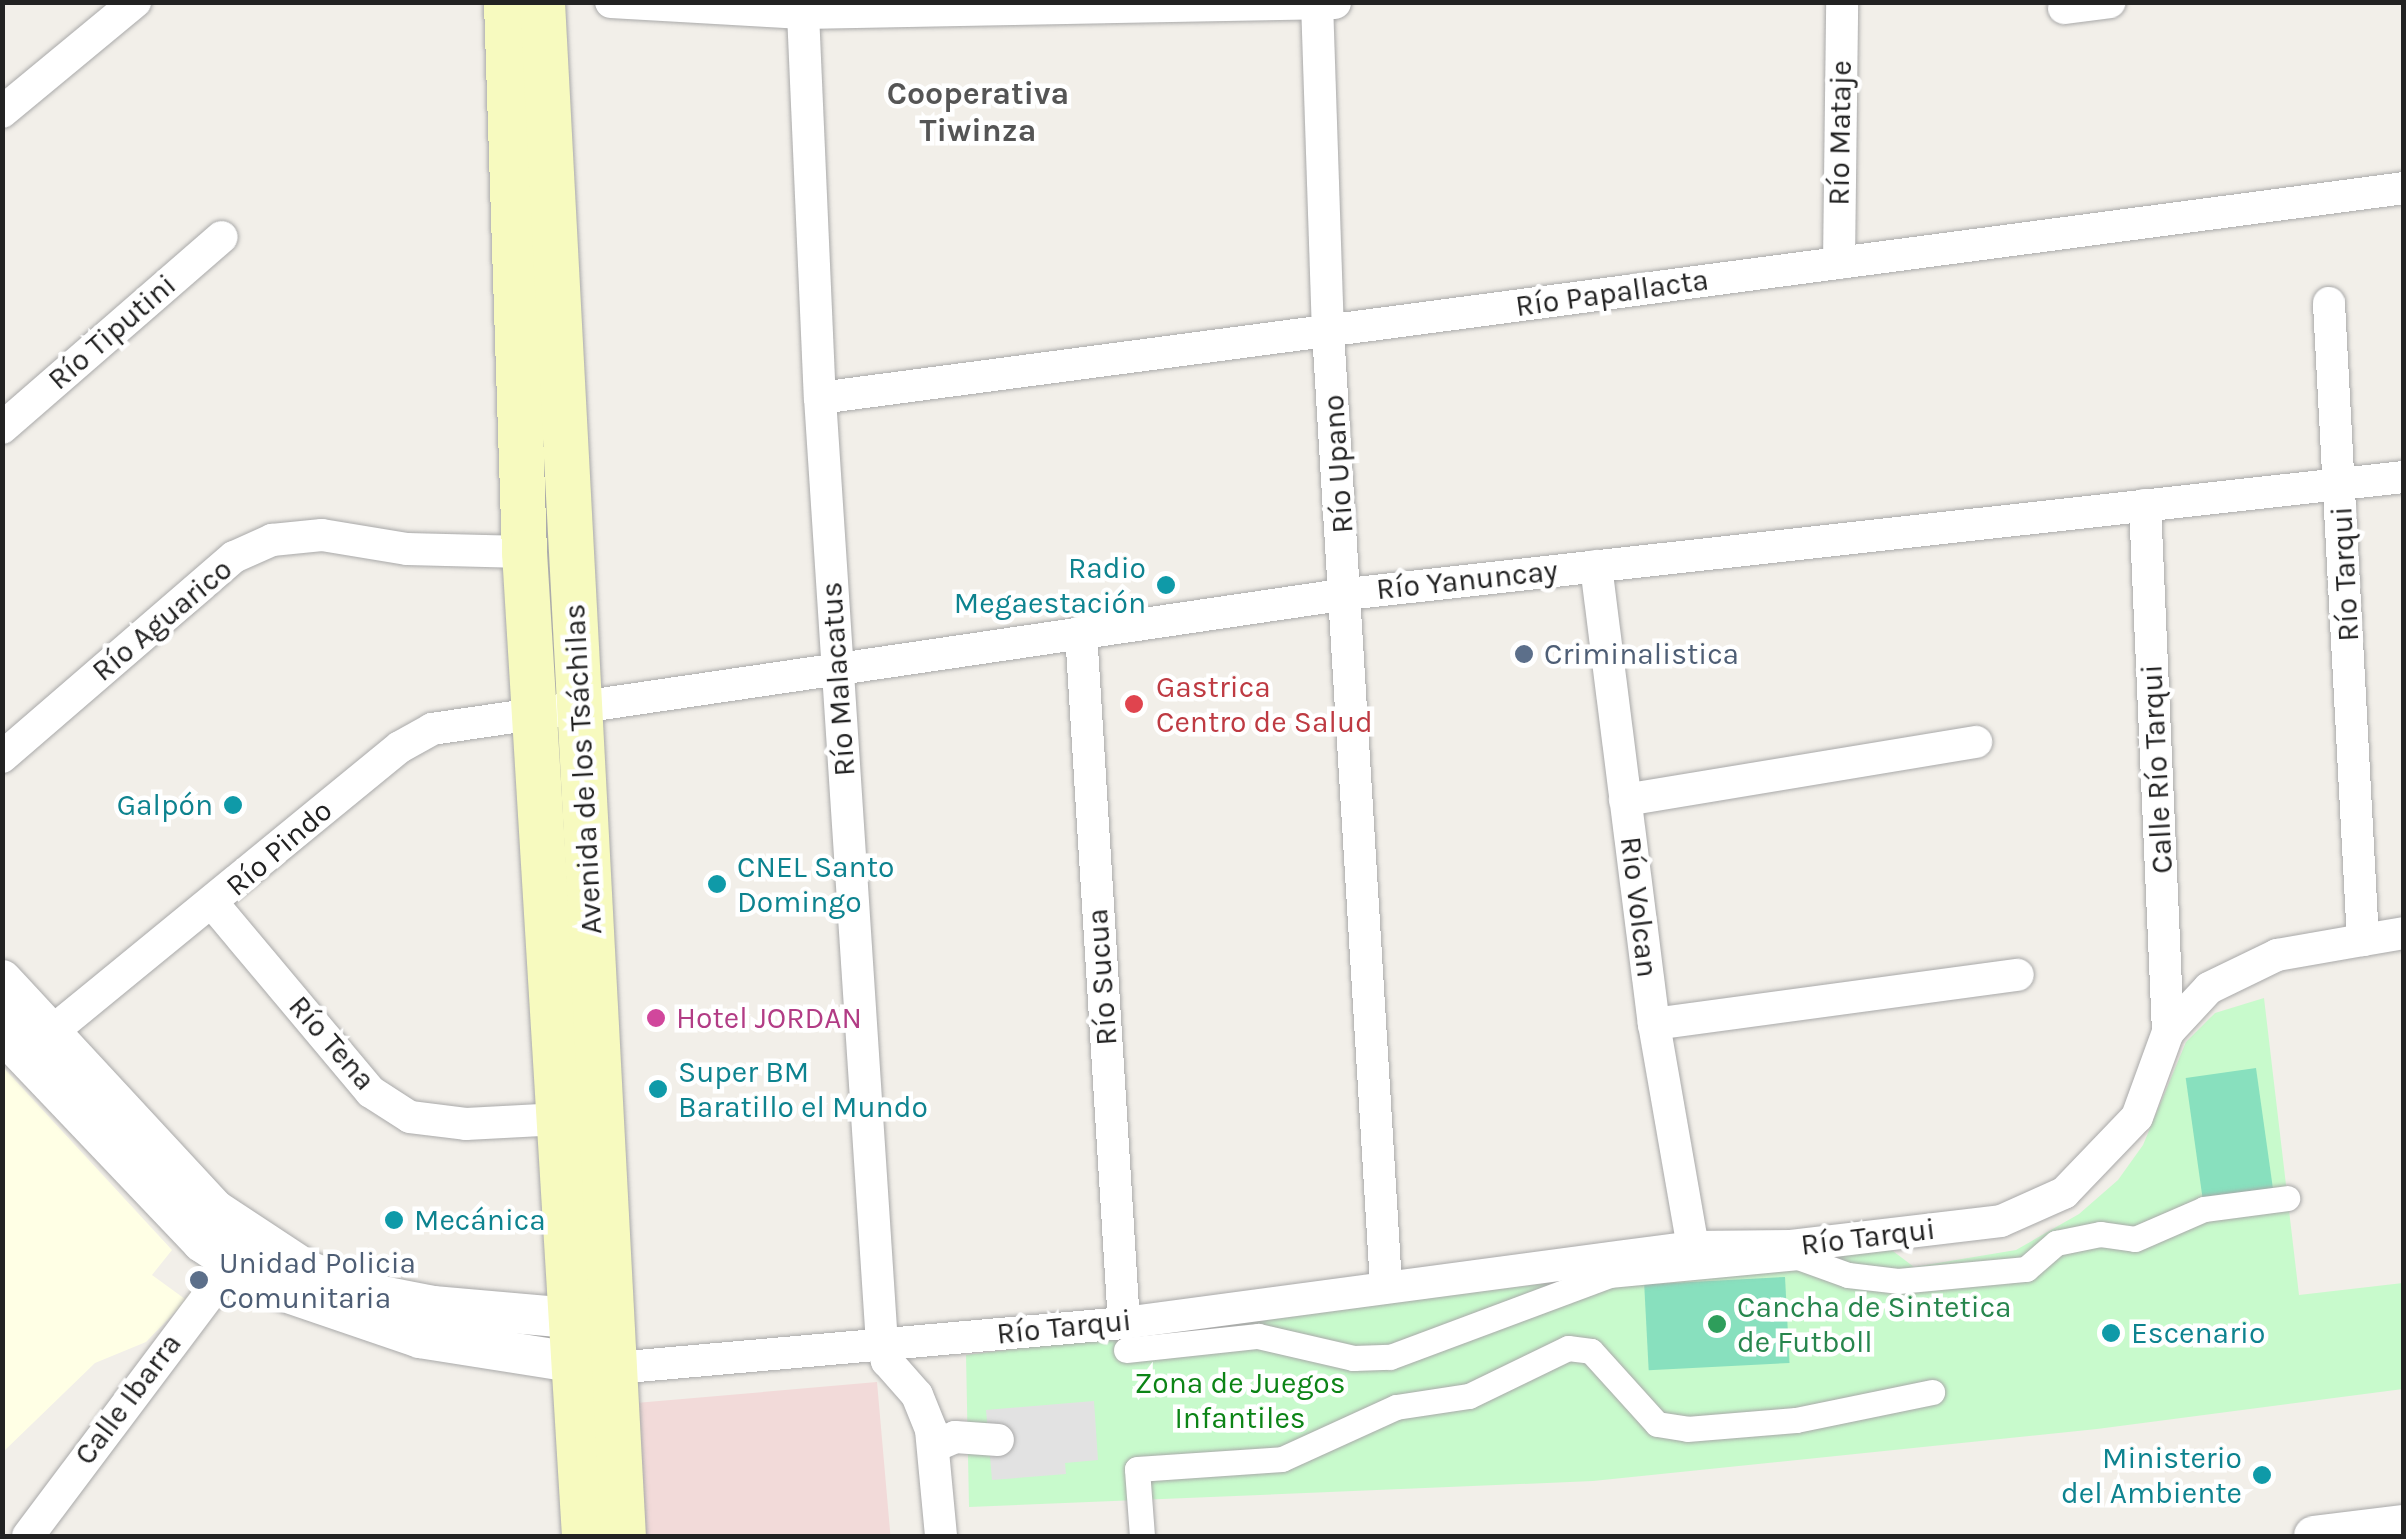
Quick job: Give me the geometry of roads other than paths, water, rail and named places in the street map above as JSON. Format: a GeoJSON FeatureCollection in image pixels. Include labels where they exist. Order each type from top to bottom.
{"type":"FeatureCollection","features":[{"type":"Feature","properties":{"kind":"main road","name":"Avenida de los Tsáchilas"},"geometry":{"type":"LineString","coordinates":[[506,2],[524,552],[535,714],[581,1117],[593,1321],[595,1367],[584,1536]]}},
{"type":"Feature","properties":{"kind":"main road","name":"Avenida de los Tsáchilas"},"geometry":{"type":"LineString","coordinates":[[542,2],[580,707],[581,1117]]}},
{"type":"Feature","properties":{"kind":"main road","name":"Avenida de los Tsáchilas"},"geometry":{"type":"LineString","coordinates":[[595,1367],[623,1536]]}},
{"type":"Feature","properties":{"kind":"street"},"geometry":{"type":"LineString","coordinates":[[2,112],[134,2]]}},
{"type":"Feature","properties":{"kind":"street"},"geometry":{"type":"LineString","coordinates":[[610,2],[802,13],[1337,2]]}},
{"type":"Feature","properties":{"kind":"street","name":"Río Mataje"},"geometry":{"type":"LineString","coordinates":[[1839,263],[1842,2]]}},
{"type":"Feature","properties":{"kind":"street"},"geometry":{"type":"LineString","coordinates":[[2064,8],[2110,2]]}},
{"type":"Feature","properties":{"kind":"street","name":"Río Upano"},"geometry":{"type":"LineString","coordinates":[[1317,3],[1328,330],[1386,1286]]}},
{"type":"Feature","properties":{"kind":"street","name":"Río Malacatus"},"geometry":{"type":"LineString","coordinates":[[802,13],[820,398],[882,1344]]}},
{"type":"Feature","properties":{"kind":"street","name":"Río Papallacta"},"geometry":{"type":"LineString","coordinates":[[820,398],[2404,188]]}},
{"type":"Feature","properties":{"kind":"street","name":"Río Tiputini"},"geometry":{"type":"LineString","coordinates":[[2,428],[222,237]]}},
{"type":"Feature","properties":{"kind":"street","name":"Río Tarqui"},"geometry":{"type":"LineString","coordinates":[[595,1367],[882,1344],[1125,1336],[1386,1286],[1693,1247],[1790,1246],[2001,1221],[2034,1208],[2092,1169],[2137,1118],[2168,1032],[2209,988],[2252,964],[2364,940],[2329,303]]}},
{"type":"Feature","properties":{"kind":"street","name":"Río Yanuncay"},"geometry":{"type":"LineString","coordinates":[[535,714],[1347,594],[2404,476]]}},
{"type":"Feature","properties":{"kind":"street","name":"Calle Río Tarqui"},"geometry":{"type":"LineString","coordinates":[[2145,505],[2168,1032]]}},
{"type":"Feature","properties":{"kind":"street","name":"Río Aguarico"},"geometry":{"type":"LineString","coordinates":[[2,757],[234,557],[272,540],[322,535],[407,549],[524,552]]}},
{"type":"Feature","properties":{"kind":"street","name":"Río Volcan"},"geometry":{"type":"LineString","coordinates":[[1596,566],[1654,1024],[1693,1247]]}},
{"type":"Feature","properties":{"kind":"street","name":"Río Sucua"},"geometry":{"type":"LineString","coordinates":[[1080,632],[1125,1336]]}},
{"type":"Feature","properties":{"kind":"street","name":"Río Pindo"},"geometry":{"type":"LineString","coordinates":[[24,1041],[214,905],[400,747],[447,726],[535,714]]}},
{"type":"Feature","properties":{"kind":"street"},"geometry":{"type":"LineString","coordinates":[[1626,800],[1976,742]]}},
{"type":"Feature","properties":{"kind":"street","name":"Río Tena"},"geometry":{"type":"LineString","coordinates":[[214,905],[371,1092],[410,1117],[466,1124],[581,1117]]}},
{"type":"Feature","properties":{"kind":"street"},"geometry":{"type":"LineString","coordinates":[[2364,940],[2404,933]]}},
{"type":"Feature","properties":{"kind":"street"},"geometry":{"type":"LineString","coordinates":[[1654,1024],[2018,976]]}},
{"type":"Feature","properties":{"kind":"street"},"geometry":{"type":"LineString","coordinates":[[2,980],[24,1041],[147,1188],[232,1264],[335,1314],[438,1342],[595,1367]]}},
{"type":"Feature","properties":{"kind":"street"},"geometry":{"type":"LineString","coordinates":[[24,1041],[214,1210],[306,1270],[361,1292],[593,1321]]}},
{"type":"Feature","properties":{"kind":"street"},"geometry":{"type":"LineString","coordinates":[[1125,1336],[1258,1336],[1353,1358],[1390,1357],[1609,1275],[1798,1257],[1848,1275],[1898,1281],[2026,1268],[2056,1242],[2100,1234],[2136,1239],[2204,1209],[2287,1198]]}},
{"type":"Feature","properties":{"kind":"street","name":"Calle Ibarra"},"geometry":{"type":"LineString","coordinates":[[28,1536],[232,1264]]}},
{"type":"Feature","properties":{"kind":"street"},"geometry":{"type":"LineString","coordinates":[[882,1344],[886,1362],[917,1395],[936,1446],[942,1536]]}},
{"type":"Feature","properties":{"kind":"street"},"geometry":{"type":"LineString","coordinates":[[1142,1536],[1137,1469],[1282,1459],[1396,1407],[1469,1396],[1568,1348],[1591,1351],[1657,1424],[1687,1429],[1796,1420],[1932,1392]]}},
{"type":"Feature","properties":{"kind":"street"},"geometry":{"type":"LineString","coordinates":[[936,1446],[955,1438],[998,1440]]}},
{"type":"Feature","properties":{"kind":"street"},"geometry":{"type":"LineString","coordinates":[[2314,1536],[2404,1525]]}},
{"type":"Feature","properties":{"kind":"place","name":"Radio Megaestación"},"geometry":{"type":"Point","coordinates":[1166,585]}},
{"type":"Feature","properties":{"kind":"place","name":"Criminalistica"},"geometry":{"type":"Point","coordinates":[1524,654]}},
{"type":"Feature","properties":{"kind":"place","name":"Gastrica Centro de Salud"},"geometry":{"type":"Point","coordinates":[1134,704]}},
{"type":"Feature","properties":{"kind":"place","name":"Galpón"},"geometry":{"type":"Point","coordinates":[233,805]}},
{"type":"Feature","properties":{"kind":"place","name":"CNEL Santo Domingo"},"geometry":{"type":"Point","coordinates":[717,884]}},
{"type":"Feature","properties":{"kind":"place","name":"Hotel JORDAN"},"geometry":{"type":"Point","coordinates":[656,1018]}},
{"type":"Feature","properties":{"kind":"place","name":"Super BM Baratillo el Mundo"},"geometry":{"type":"Point","coordinates":[658,1089]}},
{"type":"Feature","properties":{"kind":"place","name":"Mecánica"},"geometry":{"type":"Point","coordinates":[394,1220]}},
{"type":"Feature","properties":{"kind":"place","name":"Unidad Policia Comunitaria"},"geometry":{"type":"Point","coordinates":[199,1280]}},
{"type":"Feature","properties":{"kind":"place","name":"Cancha de Sintetica de Futboll"},"geometry":{"type":"Point","coordinates":[1717,1324]}},
{"type":"Feature","properties":{"kind":"place","name":"Escenario"},"geometry":{"type":"Point","coordinates":[2111,1333]}},
{"type":"Feature","properties":{"kind":"place","name":"Ministerio del Ambiente"},"geometry":{"type":"Point","coordinates":[2262,1475]}},
{"type":"Feature","properties":{"kind":"district","name":"Cooperativa Tiwinza"},"geometry":{"type":"Point","coordinates":[978,114]}},
{"type":"Feature","properties":{"kind":"park label","name":"Zona de Juegos Infantiles"},"geometry":{"type":"Point","coordinates":[1240,1400]}}]}
